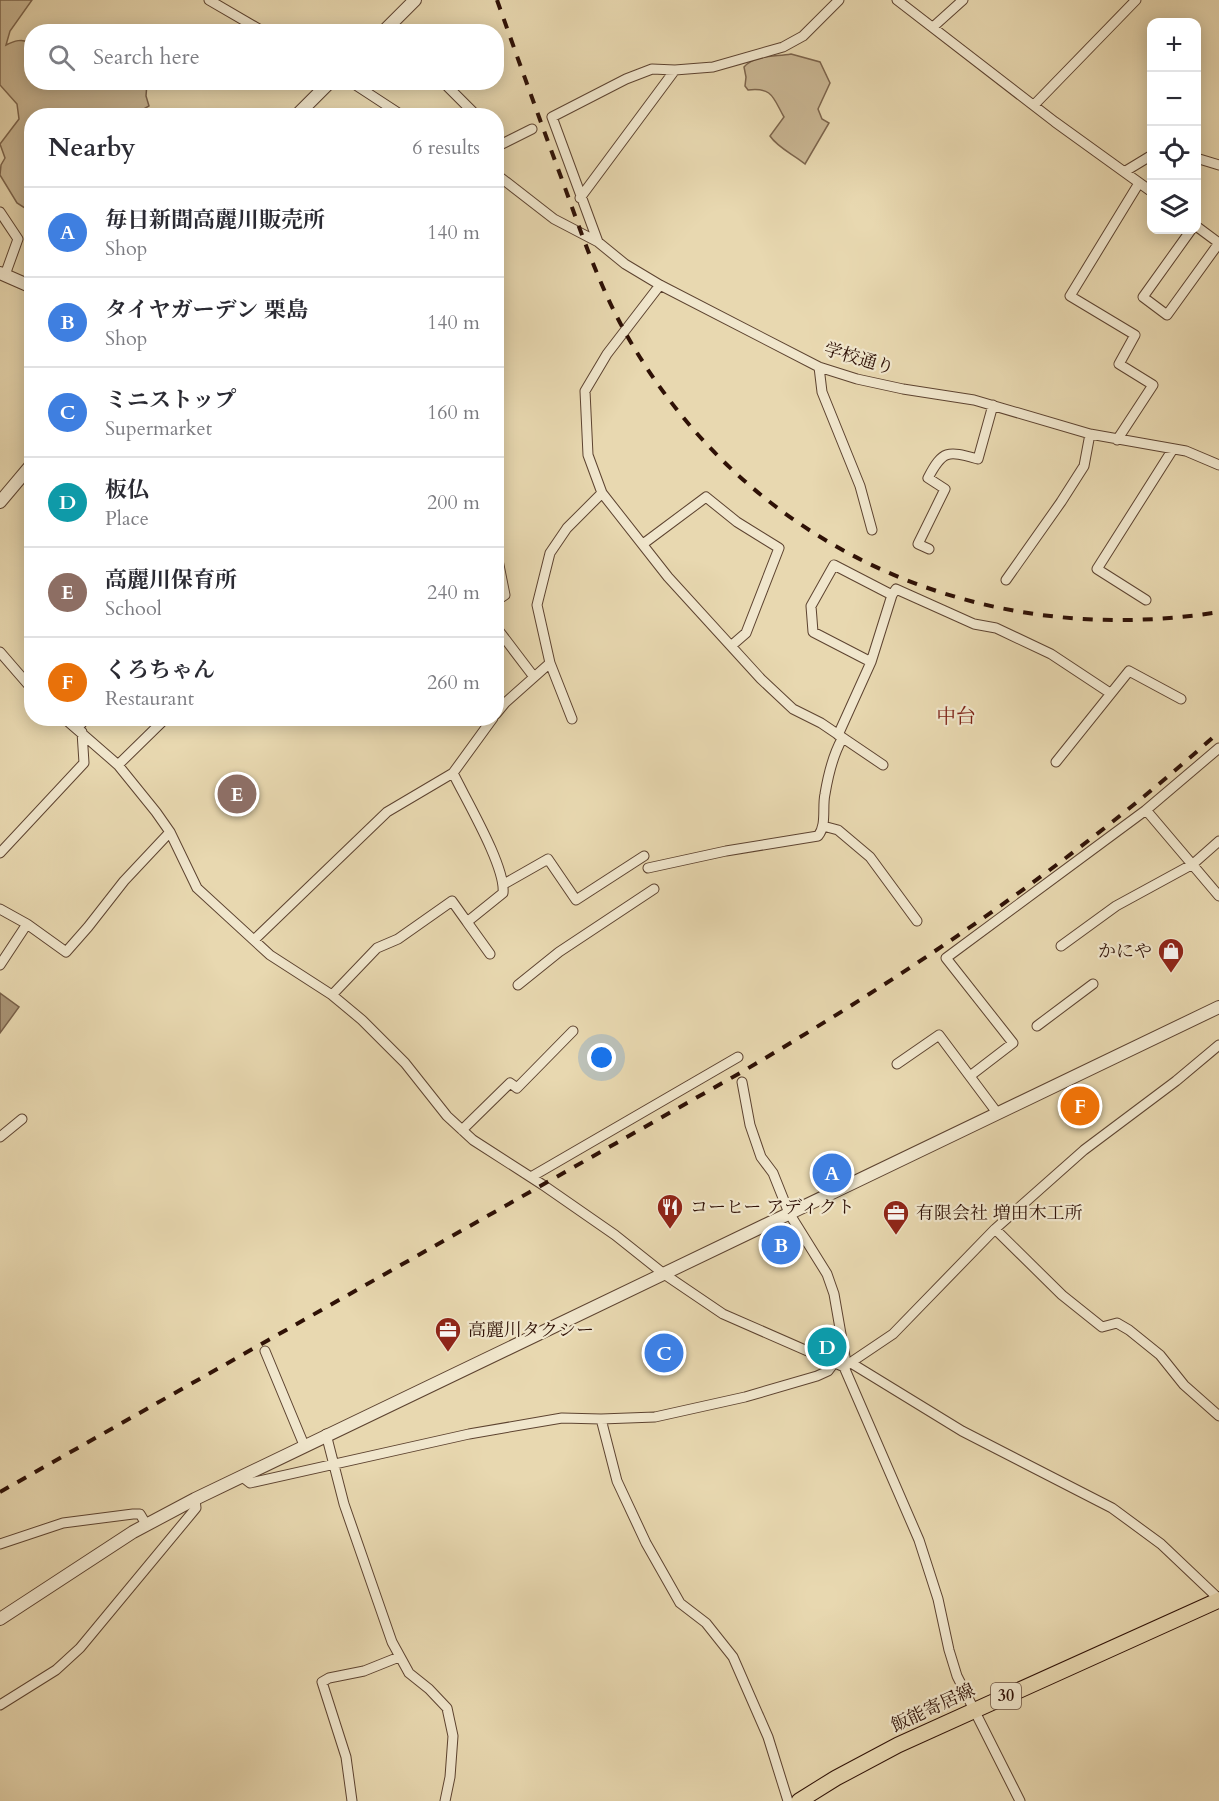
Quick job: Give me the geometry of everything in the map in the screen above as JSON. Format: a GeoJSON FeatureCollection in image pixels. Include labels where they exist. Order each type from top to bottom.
{"type":"FeatureCollection","features":[{"type":"Feature","properties":{"kind":"main road","name":"飯能寄居線"},"geometry":{"type":"LineString","coordinates":[[799,1801],[866,1761],[1219,1600]]}},
{"type":"Feature","properties":{"kind":"street"},"geometry":{"type":"LineString","coordinates":[[209,0],[250,24]]}},
{"type":"Feature","properties":{"kind":"street"},"geometry":{"type":"LineString","coordinates":[[393,24],[416,0]]}},
{"type":"Feature","properties":{"kind":"street"},"geometry":{"type":"LineString","coordinates":[[598,242],[552,117],[626,79],[652,69],[712,67],[783,47],[803,36],[839,0]]}},
{"type":"Feature","properties":{"kind":"street"},"geometry":{"type":"LineString","coordinates":[[897,0],[1147,189]]}},
{"type":"Feature","properties":{"kind":"street"},"geometry":{"type":"LineString","coordinates":[[933,27],[963,0]]}},
{"type":"Feature","properties":{"kind":"street"},"geometry":{"type":"LineString","coordinates":[[1034,105],[1136,0]]}},
{"type":"Feature","properties":{"kind":"street"},"geometry":{"type":"LineString","coordinates":[[580,198],[675,70]]}},
{"type":"Feature","properties":{"kind":"street"},"geometry":{"type":"LineString","coordinates":[[304,108],[322,90]]}},
{"type":"Feature","properties":{"kind":"street"},"geometry":{"type":"LineString","coordinates":[[363,90],[391,108]]}},
{"type":"Feature","properties":{"kind":"street"},"geometry":{"type":"LineString","coordinates":[[451,90],[469,108]]}},
{"type":"Feature","properties":{"kind":"street"},"geometry":{"type":"LineString","coordinates":[[504,143],[532,129]]}},
{"type":"Feature","properties":{"kind":"street"},"geometry":{"type":"LineString","coordinates":[[1124,172],[1147,158]]}},
{"type":"Feature","properties":{"kind":"street"},"geometry":{"type":"LineString","coordinates":[[1201,159],[1219,165]]}},
{"type":"Feature","properties":{"kind":"street","name":"学校通り"},"geometry":{"type":"LineString","coordinates":[[504,180],[554,219],[598,242],[625,264],[660,285],[838,375],[993,405],[1090,434],[1186,451],[1219,465]]}},
{"type":"Feature","properties":{"kind":"street"},"geometry":{"type":"LineString","coordinates":[[1117,440],[1154,385],[1119,364],[1135,334],[1070,296],[1139,183]]}},
{"type":"Feature","properties":{"kind":"street"},"geometry":{"type":"LineString","coordinates":[[0,212],[18,239],[2,274],[24,284]]}},
{"type":"Feature","properties":{"kind":"street"},"geometry":{"type":"LineString","coordinates":[[1188,234],[1143,297],[1167,315],[1219,243],[1201,229]]}},
{"type":"Feature","properties":{"kind":"street"},"geometry":{"type":"LineString","coordinates":[[660,285],[607,354],[585,391],[588,455],[602,493],[668,577],[761,679],[792,709],[821,723],[883,765]]}},
{"type":"Feature","properties":{"kind":"street"},"geometry":{"type":"LineString","coordinates":[[819,367],[822,392],[860,486],[872,530]]}},
{"type":"Feature","properties":{"kind":"street"},"geometry":{"type":"LineString","coordinates":[[929,549],[918,544],[945,489],[928,477],[937,459],[952,452],[978,459],[993,405]]}},
{"type":"Feature","properties":{"kind":"street"},"geometry":{"type":"LineString","coordinates":[[1006,580],[1084,466],[1090,434]]}},
{"type":"Feature","properties":{"kind":"street"},"geometry":{"type":"LineString","coordinates":[[1146,600],[1096,569],[1173,449]]}},
{"type":"Feature","properties":{"kind":"street"},"geometry":{"type":"LineString","coordinates":[[0,502],[24,474]]}},
{"type":"Feature","properties":{"kind":"street"},"geometry":{"type":"LineString","coordinates":[[572,719],[549,663],[537,605],[550,553],[567,528],[602,493]]}},
{"type":"Feature","properties":{"kind":"street"},"geometry":{"type":"LineString","coordinates":[[643,544],[706,497],[737,522],[779,548],[746,633],[731,646]]}},
{"type":"Feature","properties":{"kind":"street"},"geometry":{"type":"LineString","coordinates":[[871,662],[813,632],[811,606],[834,564],[892,595]]}},
{"type":"Feature","properties":{"kind":"street"},"geometry":{"type":"LineString","coordinates":[[648,868],[726,851],[818,836],[823,826],[824,795],[840,737],[871,662],[892,595],[896,589],[974,624],[996,628],[1065,662],[1110,693]]}},
{"type":"Feature","properties":{"kind":"street"},"geometry":{"type":"LineString","coordinates":[[504,638],[534,677]]}},
{"type":"Feature","properties":{"kind":"street"},"geometry":{"type":"LineString","coordinates":[[0,652],[24,680]]}},
{"type":"Feature","properties":{"kind":"street"},"geometry":{"type":"LineString","coordinates":[[504,704],[549,663]]}},
{"type":"Feature","properties":{"kind":"street"},"geometry":{"type":"LineString","coordinates":[[1056,762],[1129,671],[1181,699]]}},
{"type":"Feature","properties":{"kind":"street"},"geometry":{"type":"LineString","coordinates":[[75,726],[118,765],[170,832],[197,888],[270,955],[332,995],[362,1020],[405,1063],[447,1116],[462,1130],[615,1235],[664,1274],[723,1314],[843,1364],[962,1431],[1112,1508],[1161,1544],[1219,1600]]}},
{"type":"Feature","properties":{"kind":"street"},"geometry":{"type":"LineString","coordinates":[[0,853],[84,763],[80,730],[82,726]]}},
{"type":"Feature","properties":{"kind":"street"},"geometry":{"type":"LineString","coordinates":[[118,765],[158,726]]}},
{"type":"Feature","properties":{"kind":"street"},"geometry":{"type":"LineString","coordinates":[[255,940],[387,813],[453,773],[487,726]]}},
{"type":"Feature","properties":{"kind":"street"},"geometry":{"type":"LineString","coordinates":[[970,1076],[1013,1043],[946,958],[1146,810],[1219,748]]}},
{"type":"Feature","properties":{"kind":"street"},"geometry":{"type":"LineString","coordinates":[[453,773],[498,864],[504,884],[503,894],[467,922]]}},
{"type":"Feature","properties":{"kind":"street"},"geometry":{"type":"LineString","coordinates":[[1146,810],[1219,896]]}},
{"type":"Feature","properties":{"kind":"street"},"geometry":{"type":"LineString","coordinates":[[823,826],[838,830],[870,857],[917,921]]}},
{"type":"Feature","properties":{"kind":"street"},"geometry":{"type":"LineString","coordinates":[[0,909],[27,924],[66,952],[124,880],[170,832]]}},
{"type":"Feature","properties":{"kind":"street"},"geometry":{"type":"LineString","coordinates":[[1061,946],[1116,906],[1193,864],[1219,841]]}},
{"type":"Feature","properties":{"kind":"street"},"geometry":{"type":"LineString","coordinates":[[504,884],[548,859],[576,900],[644,856]]}},
{"type":"Feature","properties":{"kind":"street"},"geometry":{"type":"LineString","coordinates":[[518,985],[559,952],[654,889]]}},
{"type":"Feature","properties":{"kind":"street"},"geometry":{"type":"LineString","coordinates":[[332,995],[376,948],[398,939],[452,901],[490,954]]}},
{"type":"Feature","properties":{"kind":"street"},"geometry":{"type":"LineString","coordinates":[[0,965],[27,924]]}},
{"type":"Feature","properties":{"kind":"street"},"geometry":{"type":"LineString","coordinates":[[1037,1026],[1093,984]]}},
{"type":"Feature","properties":{"kind":"street"},"geometry":{"type":"LineString","coordinates":[[0,1619],[146,1524],[195,1498],[1219,1007]]}},
{"type":"Feature","properties":{"kind":"street"},"geometry":{"type":"LineString","coordinates":[[462,1130],[510,1083],[517,1088],[573,1031]]}},
{"type":"Feature","properties":{"kind":"street"},"geometry":{"type":"LineString","coordinates":[[897,1064],[939,1035],[998,1114]]}},
{"type":"Feature","properties":{"kind":"street"},"geometry":{"type":"LineString","coordinates":[[241,1476],[250,1483],[469,1434],[562,1418],[655,1417],[746,1396],[817,1376],[843,1364],[893,1334],[994,1228],[1084,1150],[1176,1081],[1219,1045]]}},
{"type":"Feature","properties":{"kind":"street"},"geometry":{"type":"LineString","coordinates":[[531,1178],[738,1057]]}},
{"type":"Feature","properties":{"kind":"street"},"geometry":{"type":"LineString","coordinates":[[742,1082],[750,1125],[761,1156],[773,1173],[789,1213],[827,1274],[834,1294],[845,1357],[843,1364],[920,1540],[938,1599],[953,1666],[973,1711],[1020,1801]]}},
{"type":"Feature","properties":{"kind":"street"},"geometry":{"type":"LineString","coordinates":[[0,1137],[22,1119]]}},
{"type":"Feature","properties":{"kind":"street"},"geometry":{"type":"LineString","coordinates":[[994,1228],[1062,1295],[1102,1327],[1117,1323],[1130,1329],[1160,1355],[1184,1385],[1219,1416]]}},
{"type":"Feature","properties":{"kind":"street"},"geometry":{"type":"LineString","coordinates":[[265,1351],[304,1445]]}},
{"type":"Feature","properties":{"kind":"street"},"geometry":{"type":"LineString","coordinates":[[601,1419],[617,1481],[646,1543],[680,1603],[706,1623],[733,1657],[768,1737],[788,1801]]}},
{"type":"Feature","properties":{"kind":"street"},"geometry":{"type":"LineString","coordinates":[[326,1434],[344,1504],[392,1642],[409,1673],[447,1708],[453,1736],[450,1777],[445,1801]]}},
{"type":"Feature","properties":{"kind":"street"},"geometry":{"type":"LineString","coordinates":[[0,1705],[56,1670],[80,1648],[196,1508],[195,1498]]}},
{"type":"Feature","properties":{"kind":"street"},"geometry":{"type":"LineString","coordinates":[[0,1544],[63,1523],[140,1514],[146,1524]]}},
{"type":"Feature","properties":{"kind":"street"},"geometry":{"type":"LineString","coordinates":[[352,1801],[346,1757],[322,1682],[329,1678],[364,1671],[399,1657]]}},
{"type":"Feature","properties":{"kind":"shaded area"},"geometry":{"type":"Polygon","coordinates":[[[0,0],[32,0],[10,31],[6,45],[24,41],[24,90],[146,90],[149,106],[146,108],[24,108],[24,207],[17,203],[0,175],[1,165],[5,158],[0,144],[19,119],[17,104],[0,85],[0,0]]]}},
{"type":"Feature","properties":{"kind":"shaded area"},"geometry":{"type":"Polygon","coordinates":[[[791,54],[820,62],[830,83],[818,109],[822,119],[829,123],[805,164],[770,136],[784,117],[771,95],[763,90],[748,90],[745,86],[744,67],[749,63],[760,58],[791,54]]]}},
{"type":"Feature","properties":{"kind":"shaded area"},"geometry":{"type":"Polygon","coordinates":[[[0,993],[19,1007],[0,1033],[0,993]]]}},
{"type":"Feature","properties":{"kind":"railway"},"geometry":{"type":"LineString","coordinates":[[497,0],[584,241],[625,332],[675,407],[735,472],[802,525],[877,567],[957,597],[1041,615],[1129,620],[1219,612]]}},
{"type":"Feature","properties":{"kind":"railway"},"geometry":{"type":"LineString","coordinates":[[0,1492],[740,1073],[866,996],[988,915],[1048,871],[1106,827],[1219,732]]}},
{"type":"Feature","properties":{"kind":"place","name":"高麗川保育所"},"geometry":{"type":"Point","coordinates":[237,794]}},
{"type":"Feature","properties":{"kind":"place","name":"かにや"},"geometry":{"type":"Point","coordinates":[1171,974]}},
{"type":"Feature","properties":{"kind":"place","name":"くろちゃん"},"geometry":{"type":"Point","coordinates":[1080,1106]}},
{"type":"Feature","properties":{"kind":"place","name":"毎日新聞高麗川販売所"},"geometry":{"type":"Point","coordinates":[832,1173]}},
{"type":"Feature","properties":{"kind":"place","name":"コーヒー アディクト"},"geometry":{"type":"Point","coordinates":[670,1230]}},
{"type":"Feature","properties":{"kind":"place","name":"有限会社 増田木工所"},"geometry":{"type":"Point","coordinates":[896,1236]}},
{"type":"Feature","properties":{"kind":"place","name":"タイヤガーデン 栗島"},"geometry":{"type":"Point","coordinates":[781,1245]}},
{"type":"Feature","properties":{"kind":"place","name":"板仏"},"geometry":{"type":"Point","coordinates":[827,1347]}},
{"type":"Feature","properties":{"kind":"place","name":"高麗川タクシー"},"geometry":{"type":"Point","coordinates":[448,1353]}},
{"type":"Feature","properties":{"kind":"place","name":"ミニストップ"},"geometry":{"type":"Point","coordinates":[664,1353]}},
{"type":"Feature","properties":{"kind":"district","name":"中台"},"geometry":{"type":"Point","coordinates":[956,716]}}]}
